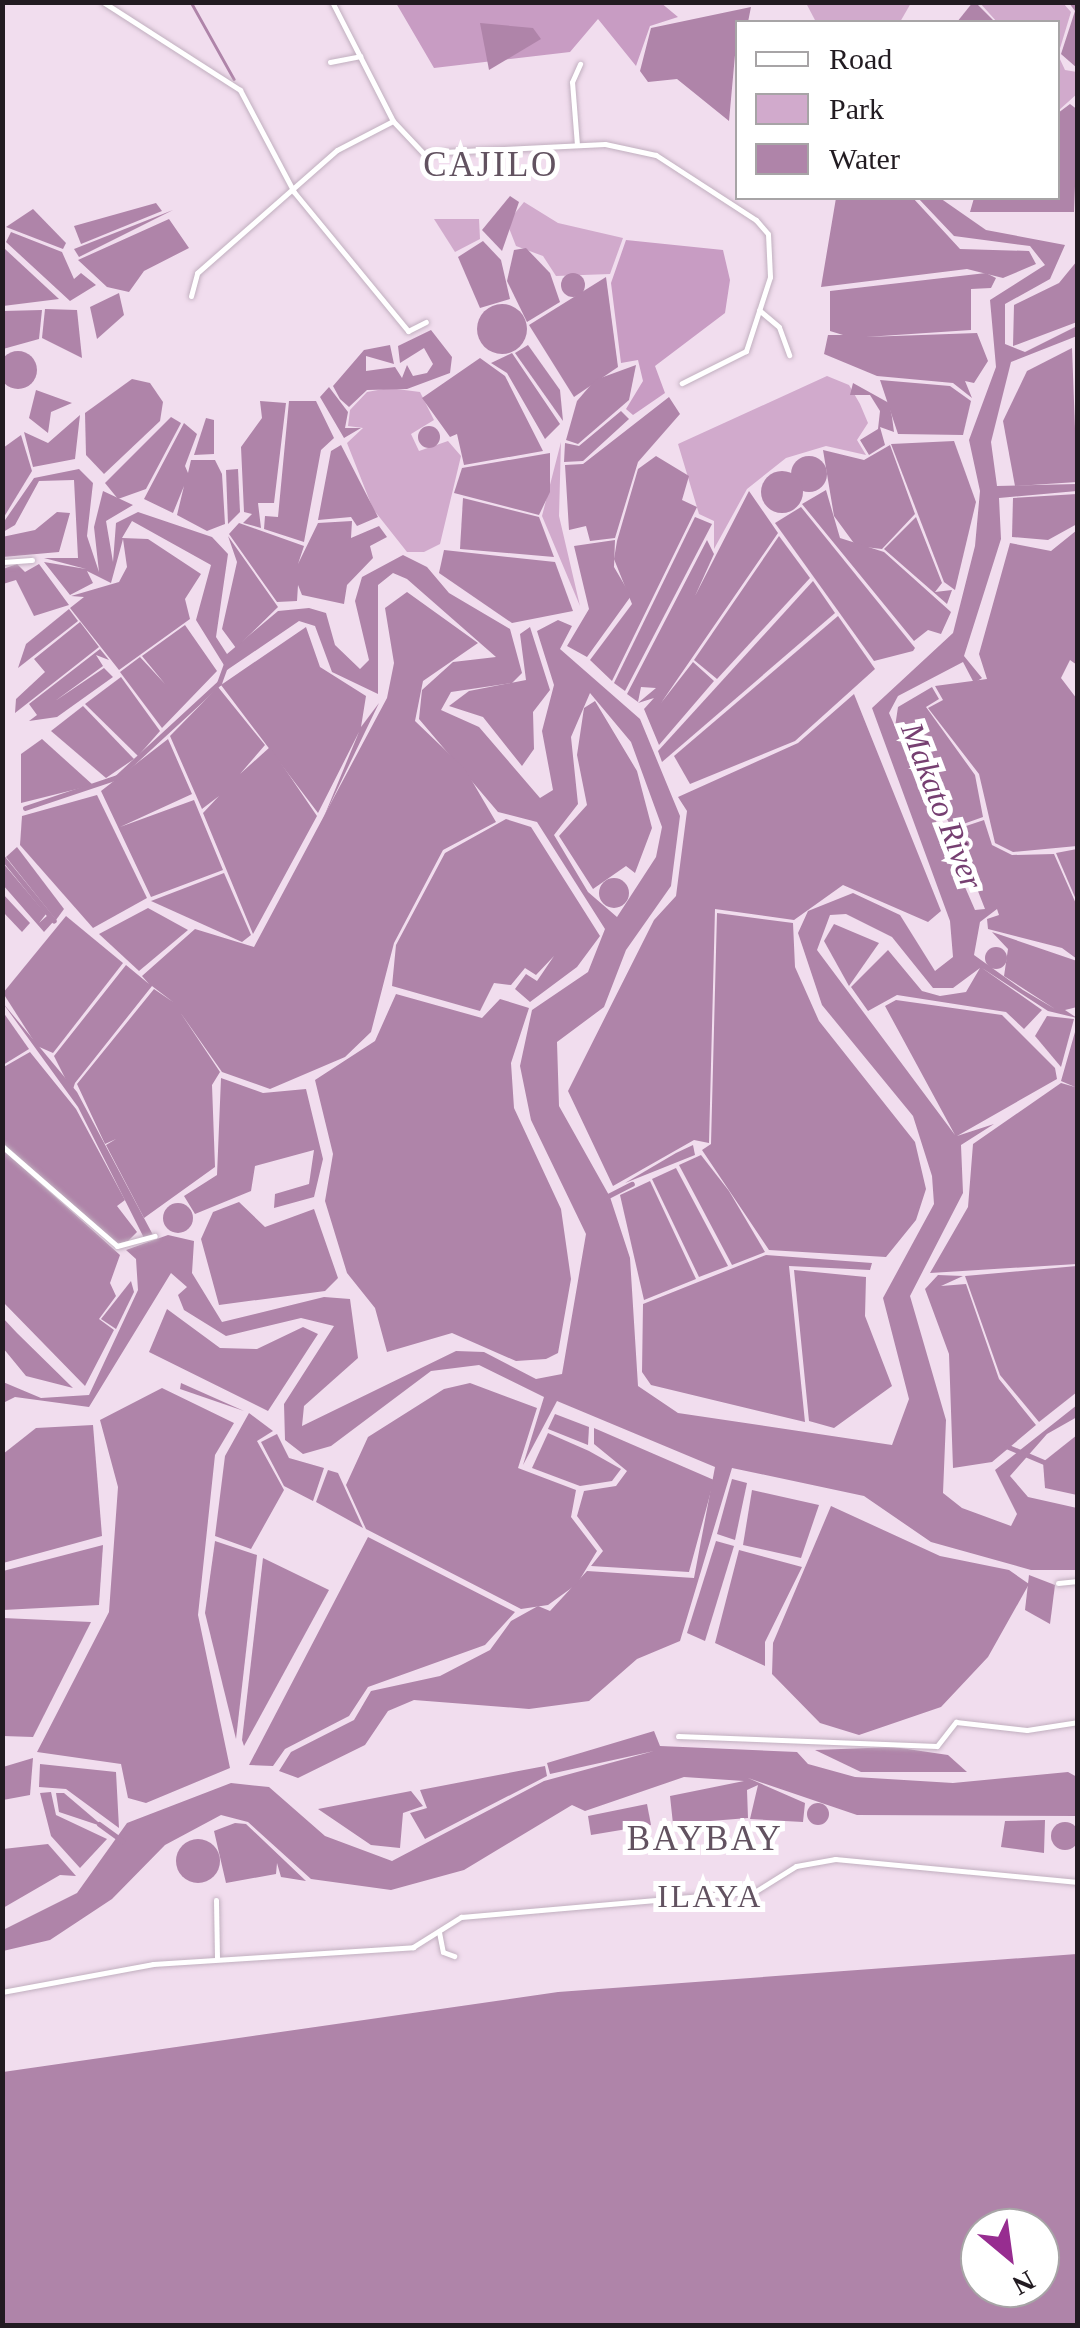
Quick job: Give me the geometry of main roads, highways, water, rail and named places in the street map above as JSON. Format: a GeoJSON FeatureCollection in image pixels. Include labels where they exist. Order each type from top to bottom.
{"type":"FeatureCollection","features":[{"type":"Feature","properties":{"kind":"water"},"geometry":{"type":"Polygon","coordinates":[[[973,2],[993,20],[959,20],[973,2]]]}},
{"type":"Feature","properties":{"kind":"water"},"geometry":{"type":"Polygon","coordinates":[[[1069,3],[1077,3],[1077,68],[1061,54],[1075,11],[1069,3]]]}},
{"type":"Feature","properties":{"kind":"water"},"geometry":{"type":"Polygon","coordinates":[[[751,7],[748,20],[735,20],[729,121],[677,79],[648,82],[640,71],[651,28],[751,7]]]}},
{"type":"Feature","properties":{"kind":"water"},"geometry":{"type":"Polygon","coordinates":[[[480,23],[533,28],[541,39],[489,70],[480,23]]]}},
{"type":"Feature","properties":{"kind":"water"},"geometry":{"type":"Polygon","coordinates":[[[1070,104],[1078,110],[1074,212],[970,212],[973,200],[1060,200],[1060,112],[1070,104]]]}},
{"type":"Feature","properties":{"kind":"water"},"geometry":{"type":"Polygon","coordinates":[[[510,196],[519,202],[502,251],[482,230],[510,196]]]}},
{"type":"Feature","properties":{"kind":"water"},"geometry":{"type":"Polygon","coordinates":[[[836,200],[915,200],[960,249],[1029,251],[1036,264],[1003,278],[967,269],[821,287],[836,200]]]}},
{"type":"Feature","properties":{"kind":"water"},"geometry":{"type":"Polygon","coordinates":[[[920,200],[943,200],[986,230],[1065,245],[1050,279],[1005,304],[1005,344],[1025,352],[1077,326],[1077,336],[1011,362],[991,442],[997,486],[1077,484],[1077,491],[999,498],[1001,539],[964,656],[982,678],[974,683],[963,662],[898,696],[889,713],[975,910],[985,909],[954,830],[984,820],[992,845],[1012,855],[1054,854],[1077,906],[1077,959],[1062,948],[988,929],[987,919],[999,915],[997,909],[980,922],[974,955],[1023,990],[1055,1009],[1004,976],[1008,949],[992,932],[1077,961],[1077,1007],[1065,1010],[1077,1018],[1048,1011],[982,968],[1042,1010],[1024,1029],[1006,1012],[897,995],[868,1011],[851,987],[888,950],[922,991],[940,996],[966,992],[980,968],[953,988],[933,988],[892,937],[846,914],[830,915],[817,950],[955,1135],[885,1006],[896,1000],[1002,1015],[1055,1068],[1057,1079],[957,1136],[994,1124],[961,1145],[963,1193],[910,1296],[946,1420],[943,1493],[962,1508],[1011,1526],[1017,1514],[995,1470],[1077,1405],[1077,1417],[1047,1434],[1010,1476],[1028,1497],[1077,1508],[1077,1570],[1031,1570],[931,1542],[864,1496],[732,1468],[680,1641],[637,1659],[589,1701],[529,1709],[414,1700],[388,1711],[365,1745],[298,1778],[279,1771],[291,1752],[354,1720],[371,1691],[440,1676],[490,1650],[511,1621],[538,1606],[550,1611],[587,1571],[694,1578],[715,1467],[557,1401],[523,1465],[544,1397],[479,1365],[431,1371],[331,1446],[303,1454],[285,1440],[284,1404],[334,1326],[301,1318],[226,1336],[184,1310],[178,1295],[187,1287],[171,1273],[89,1407],[15,1397],[5,1402],[3,1430],[3,1382],[41,1398],[89,1395],[138,1290],[136,1259],[126,1250],[168,1235],[194,1241],[192,1273],[222,1322],[324,1297],[350,1299],[358,1358],[304,1406],[302,1426],[456,1351],[484,1352],[536,1379],[562,1374],[586,1234],[531,1120],[520,1066],[532,1010],[588,972],[605,929],[537,822],[498,812],[419,719],[422,690],[453,662],[496,657],[407,579],[393,573],[378,585],[378,694],[332,672],[315,626],[299,621],[227,670],[196,620],[211,565],[132,521],[122,538],[148,539],[201,574],[185,599],[190,619],[119,670],[70,608],[84,597],[71,596],[119,582],[127,567],[123,539],[111,583],[87,571],[93,583],[70,595],[44,562],[86,569],[44,558],[78,558],[74,480],[39,481],[15,525],[3,532],[3,523],[34,478],[79,469],[93,483],[87,536],[99,572],[94,527],[103,491],[133,505],[106,521],[113,562],[116,523],[138,512],[212,537],[228,554],[216,637],[227,654],[278,611],[309,608],[326,613],[335,645],[360,669],[369,660],[355,601],[362,577],[403,555],[427,567],[449,593],[510,629],[522,673],[512,683],[451,692],[441,710],[479,727],[540,798],[553,790],[542,731],[554,685],[537,631],[558,620],[572,626],[560,649],[640,719],[680,816],[671,886],[626,950],[604,1007],[557,1042],[559,1106],[610,1197],[630,1258],[638,1386],[678,1413],[892,1445],[909,1399],[883,1298],[934,1204],[932,1176],[913,1116],[822,1005],[798,933],[808,911],[853,893],[900,915],[935,971],[953,957],[950,921],[872,708],[953,633],[975,546],[980,491],[969,440],[996,367],[990,300],[1045,265],[1030,246],[954,236],[920,200]],[[590,693],[571,737],[578,804],[554,835],[588,892],[617,917],[656,857],[662,827],[631,742],[590,693]]]}},
{"type":"Feature","properties":{"kind":"water"},"geometry":{"type":"Polygon","coordinates":[[[156,203],[162,211],[81,244],[74,226],[156,203]]]}},
{"type":"Feature","properties":{"kind":"water"},"geometry":{"type":"Polygon","coordinates":[[[33,209],[66,243],[63,249],[6,227],[33,209]]]}},
{"type":"Feature","properties":{"kind":"water"},"geometry":{"type":"Polygon","coordinates":[[[173,210],[79,257],[74,249],[173,210]]]}},
{"type":"Feature","properties":{"kind":"water"},"geometry":{"type":"Polygon","coordinates":[[[169,219],[189,248],[144,271],[129,292],[107,287],[78,260],[169,219]]]}},
{"type":"Feature","properties":{"kind":"water"},"geometry":{"type":"Polygon","coordinates":[[[11,232],[62,252],[74,279],[81,273],[96,285],[70,301],[6,242],[11,232]]]}},
{"type":"Feature","properties":{"kind":"water"},"geometry":{"type":"Polygon","coordinates":[[[483,241],[501,260],[510,299],[480,308],[458,257],[483,241]]]}},
{"type":"Feature","properties":{"kind":"water"},"geometry":{"type":"Polygon","coordinates":[[[526,248],[550,273],[560,302],[527,322],[507,281],[514,250],[526,248]]]}},
{"type":"Feature","properties":{"kind":"water"},"geometry":{"type":"Polygon","coordinates":[[[5,249],[59,299],[3,306],[5,249]]]}},
{"type":"Feature","properties":{"kind":"water"},"geometry":{"type":"Polygon","coordinates":[[[1077,261],[1077,322],[1013,346],[1014,305],[1059,283],[1077,261]]]}},
{"type":"Feature","properties":{"kind":"water"},"geometry":{"type":"Polygon","coordinates":[[[568,273],[578,273],[585,285],[578,297],[568,297],[561,290],[561,280],[568,273]]]}},
{"type":"Feature","properties":{"kind":"water"},"geometry":{"type":"Polygon","coordinates":[[[986,273],[996,278],[991,288],[971,289],[971,330],[866,337],[977,333],[988,361],[974,383],[965,381],[972,398],[953,383],[877,376],[824,354],[828,335],[843,335],[830,331],[830,291],[986,273]]]}},
{"type":"Feature","properties":{"kind":"water"},"geometry":{"type":"Polygon","coordinates":[[[606,277],[618,367],[574,397],[529,325],[606,277]]]}},
{"type":"Feature","properties":{"kind":"water"},"geometry":{"type":"Polygon","coordinates":[[[119,293],[124,315],[97,339],[90,307],[119,293]]]}},
{"type":"Feature","properties":{"kind":"water"},"geometry":{"type":"Polygon","coordinates":[[[502,304],[519,312],[527,329],[519,346],[502,354],[485,346],[477,329],[485,312],[502,304]]]}},
{"type":"Feature","properties":{"kind":"water"},"geometry":{"type":"Polygon","coordinates":[[[45,309],[77,310],[82,358],[42,338],[45,309]]]}},
{"type":"Feature","properties":{"kind":"water"},"geometry":{"type":"Polygon","coordinates":[[[42,310],[39,339],[3,349],[3,311],[42,310]]]}},
{"type":"Feature","properties":{"kind":"water"},"geometry":{"type":"Polygon","coordinates":[[[431,330],[452,357],[450,373],[407,389],[367,390],[349,407],[340,399],[333,386],[364,350],[390,345],[394,364],[366,356],[366,371],[395,367],[402,378],[407,365],[413,376],[427,373],[433,364],[424,348],[400,363],[398,346],[431,330]]]}},
{"type":"Feature","properties":{"kind":"water"},"geometry":{"type":"Polygon","coordinates":[[[528,345],[560,390],[563,421],[515,353],[528,345]]]}},
{"type":"Feature","properties":{"kind":"water"},"geometry":{"type":"Polygon","coordinates":[[[1072,348],[1077,482],[1015,486],[1003,421],[1027,371],[1072,348]]]}},
{"type":"Feature","properties":{"kind":"water"},"geometry":{"type":"Polygon","coordinates":[[[18,351],[31,357],[37,370],[31,383],[18,389],[5,383],[-1,370],[5,357],[18,351]]]}},
{"type":"Feature","properties":{"kind":"water"},"geometry":{"type":"Polygon","coordinates":[[[512,353],[560,424],[545,439],[507,373],[491,363],[512,353]]]}},
{"type":"Feature","properties":{"kind":"water"},"geometry":{"type":"Polygon","coordinates":[[[480,358],[505,376],[543,451],[464,465],[457,434],[450,437],[422,398],[480,358]]]}},
{"type":"Feature","properties":{"kind":"water"},"geometry":{"type":"Polygon","coordinates":[[[636,365],[629,400],[578,444],[566,440],[577,401],[595,380],[636,365]]]}},
{"type":"Feature","properties":{"kind":"water"},"geometry":{"type":"Polygon","coordinates":[[[132,379],[150,383],[163,402],[160,421],[104,474],[86,455],[85,413],[132,379]]]}},
{"type":"Feature","properties":{"kind":"water"},"geometry":{"type":"Polygon","coordinates":[[[880,380],[950,386],[971,401],[963,435],[898,434],[880,380]]]}},
{"type":"Feature","properties":{"kind":"water"},"geometry":{"type":"Polygon","coordinates":[[[853,383],[889,403],[894,432],[880,427],[885,445],[869,455],[860,440],[878,429],[880,411],[870,395],[850,395],[853,383]]]}},
{"type":"Feature","properties":{"kind":"water"},"geometry":{"type":"Polygon","coordinates":[[[329,387],[348,412],[345,428],[361,428],[344,438],[320,397],[329,387]]]}},
{"type":"Feature","properties":{"kind":"water"},"geometry":{"type":"Polygon","coordinates":[[[36,390],[72,403],[51,412],[48,433],[29,418],[36,390]]]}},
{"type":"Feature","properties":{"kind":"water"},"geometry":{"type":"Polygon","coordinates":[[[669,397],[680,414],[638,462],[615,538],[590,541],[586,526],[569,530],[565,465],[583,464],[669,397]]]}},
{"type":"Feature","properties":{"kind":"water"},"geometry":{"type":"Polygon","coordinates":[[[260,401],[286,403],[274,503],[258,503],[261,528],[243,523],[252,514],[244,512],[241,447],[262,418],[260,401]]]}},
{"type":"Feature","properties":{"kind":"water"},"geometry":{"type":"Polygon","coordinates":[[[289,401],[316,401],[334,438],[321,450],[304,542],[264,529],[265,516],[278,517],[289,401]]]}},
{"type":"Feature","properties":{"kind":"water"},"geometry":{"type":"Polygon","coordinates":[[[621,411],[629,419],[583,461],[564,462],[565,443],[579,446],[621,411]]]}},
{"type":"Feature","properties":{"kind":"water"},"geometry":{"type":"Polygon","coordinates":[[[80,415],[75,459],[33,467],[24,432],[48,443],[80,415]]]}},
{"type":"Feature","properties":{"kind":"water"},"geometry":{"type":"Polygon","coordinates":[[[171,417],[181,423],[146,489],[118,499],[105,483],[171,417]]]}},
{"type":"Feature","properties":{"kind":"water"},"geometry":{"type":"Polygon","coordinates":[[[206,418],[214,420],[214,454],[194,455],[206,418]]]}},
{"type":"Feature","properties":{"kind":"water"},"geometry":{"type":"Polygon","coordinates":[[[184,423],[197,434],[185,466],[188,473],[191,460],[215,460],[222,474],[225,524],[207,531],[177,515],[184,486],[173,513],[144,499],[184,423]]]}},
{"type":"Feature","properties":{"kind":"water"},"geometry":{"type":"Polygon","coordinates":[[[429,426],[437,429],[437,445],[429,448],[421,445],[418,437],[421,429],[429,426]]]}},
{"type":"Feature","properties":{"kind":"water"},"geometry":{"type":"Polygon","coordinates":[[[21,435],[32,471],[4,517],[3,448],[21,435]]]}},
{"type":"Feature","properties":{"kind":"water"},"geometry":{"type":"Polygon","coordinates":[[[954,441],[976,502],[955,590],[944,582],[891,444],[954,441]]]}},
{"type":"Feature","properties":{"kind":"water"},"geometry":{"type":"Polygon","coordinates":[[[341,445],[378,517],[357,526],[351,517],[318,520],[331,451],[341,445]]]}},
{"type":"Feature","properties":{"kind":"water"},"geometry":{"type":"Polygon","coordinates":[[[890,445],[915,514],[882,549],[856,546],[834,516],[823,450],[864,460],[890,445]]]}},
{"type":"Feature","properties":{"kind":"water"},"geometry":{"type":"Polygon","coordinates":[[[550,453],[550,492],[539,515],[454,493],[462,468],[550,453]]]}},
{"type":"Feature","properties":{"kind":"water"},"geometry":{"type":"Polygon","coordinates":[[[656,456],[689,476],[682,500],[697,507],[612,681],[590,660],[632,604],[614,559],[638,469],[656,456]]]}},
{"type":"Feature","properties":{"kind":"water"},"geometry":{"type":"Polygon","coordinates":[[[809,456],[821,462],[827,474],[821,486],[809,492],[797,486],[791,474],[797,462],[809,456]]]}},
{"type":"Feature","properties":{"kind":"water"},"geometry":{"type":"Polygon","coordinates":[[[238,469],[240,512],[228,524],[226,470],[238,469]]]}},
{"type":"Feature","properties":{"kind":"water"},"geometry":{"type":"Polygon","coordinates":[[[782,471],[797,477],[803,492],[797,507],[782,513],[767,507],[761,492],[767,477],[782,471]]]}},
{"type":"Feature","properties":{"kind":"water"},"geometry":{"type":"Polygon","coordinates":[[[826,490],[840,538],[884,552],[951,612],[941,634],[928,630],[914,641],[802,504],[826,490]]]}},
{"type":"Feature","properties":{"kind":"water"},"geometry":{"type":"Polygon","coordinates":[[[749,491],[778,533],[661,703],[693,662],[714,681],[659,745],[644,709],[654,698],[638,703],[656,688],[641,687],[638,702],[627,694],[707,540],[714,554],[695,596],[749,491]]]}},
{"type":"Feature","properties":{"kind":"water"},"geometry":{"type":"Polygon","coordinates":[[[1077,494],[1077,524],[1048,540],[1012,537],[1013,498],[1077,494]]]}},
{"type":"Feature","properties":{"kind":"water"},"geometry":{"type":"Polygon","coordinates":[[[463,498],[539,517],[554,557],[460,549],[463,498]]]}},
{"type":"Feature","properties":{"kind":"water"},"geometry":{"type":"Polygon","coordinates":[[[801,507],[915,648],[913,651],[874,661],[775,523],[801,507]]]}},
{"type":"Feature","properties":{"kind":"water"},"geometry":{"type":"Polygon","coordinates":[[[57,512],[70,513],[59,552],[3,557],[2,537],[35,530],[57,512]]]}},
{"type":"Feature","properties":{"kind":"water"},"geometry":{"type":"Polygon","coordinates":[[[695,517],[712,524],[625,691],[614,683],[695,517]]]}},
{"type":"Feature","properties":{"kind":"water"},"geometry":{"type":"Polygon","coordinates":[[[916,517],[942,583],[935,592],[952,590],[947,604],[884,549],[916,517]]]}},
{"type":"Feature","properties":{"kind":"water"},"geometry":{"type":"Polygon","coordinates":[[[352,521],[351,538],[379,526],[387,537],[370,546],[373,558],[347,585],[344,604],[302,595],[298,585],[297,601],[277,602],[229,534],[239,523],[304,546],[298,564],[318,523],[352,521]]]}},
{"type":"Feature","properties":{"kind":"water"},"geometry":{"type":"Polygon","coordinates":[[[1077,530],[1077,665],[1070,660],[1061,678],[1077,699],[1077,846],[1013,852],[995,843],[979,774],[928,708],[943,700],[935,686],[987,679],[979,654],[1010,543],[1051,551],[1077,530]]]}},
{"type":"Feature","properties":{"kind":"water"},"geometry":{"type":"Polygon","coordinates":[[[228,536],[278,607],[236,648],[222,629],[237,562],[228,536]]]}},
{"type":"Feature","properties":{"kind":"water"},"geometry":{"type":"Polygon","coordinates":[[[779,536],[810,578],[717,679],[694,660],[779,536]]]}},
{"type":"Feature","properties":{"kind":"water"},"geometry":{"type":"Polygon","coordinates":[[[615,540],[614,567],[631,596],[587,657],[567,646],[589,609],[574,546],[615,540]]]}},
{"type":"Feature","properties":{"kind":"water"},"geometry":{"type":"Polygon","coordinates":[[[444,550],[555,562],[573,611],[512,623],[439,573],[444,550]]]}},
{"type":"Feature","properties":{"kind":"water"},"geometry":{"type":"Polygon","coordinates":[[[17,564],[25,572],[39,564],[69,605],[34,616],[16,580],[3,584],[3,569],[17,564]]]}},
{"type":"Feature","properties":{"kind":"water"},"geometry":{"type":"Polygon","coordinates":[[[813,581],[835,613],[662,762],[658,751],[813,581]]]}},
{"type":"Feature","properties":{"kind":"water"},"geometry":{"type":"Polygon","coordinates":[[[407,592],[478,643],[423,681],[415,721],[465,769],[496,822],[443,850],[394,943],[371,1032],[345,1057],[270,1089],[222,1072],[180,1012],[220,1072],[212,1085],[215,1167],[144,1218],[106,1145],[116,1139],[105,1144],[77,1084],[154,989],[173,1002],[152,986],[75,1083],[72,1092],[54,1056],[126,965],[149,984],[142,976],[195,929],[254,947],[387,698],[394,663],[385,608],[407,592]]]}},
{"type":"Feature","properties":{"kind":"water"},"geometry":{"type":"Polygon","coordinates":[[[69,609],[78,621],[18,668],[26,644],[69,609]]]}},
{"type":"Feature","properties":{"kind":"water"},"geometry":{"type":"Polygon","coordinates":[[[838,616],[875,669],[795,741],[690,784],[674,756],[838,616]]]}},
{"type":"Feature","properties":{"kind":"water"},"geometry":{"type":"Polygon","coordinates":[[[80,622],[99,647],[15,713],[16,699],[45,672],[34,659],[80,622]]]}},
{"type":"Feature","properties":{"kind":"water"},"geometry":{"type":"Polygon","coordinates":[[[185,625],[217,671],[162,728],[120,672],[140,657],[165,684],[142,656],[185,625]]]}},
{"type":"Feature","properties":{"kind":"water"},"geometry":{"type":"Polygon","coordinates":[[[306,627],[320,667],[366,696],[361,727],[379,703],[323,819],[359,732],[318,813],[221,685],[306,627]]]}},
{"type":"Feature","properties":{"kind":"water"},"geometry":{"type":"Polygon","coordinates":[[[530,627],[550,690],[533,712],[534,749],[522,766],[483,717],[449,706],[469,691],[526,680],[520,634],[530,627]]]}},
{"type":"Feature","properties":{"kind":"water"},"geometry":{"type":"Polygon","coordinates":[[[100,649],[109,660],[96,655],[103,666],[55,701],[104,668],[113,677],[57,717],[29,721],[37,715],[29,704],[100,649]]]}},
{"type":"Feature","properties":{"kind":"water"},"geometry":{"type":"Polygon","coordinates":[[[121,677],[160,731],[138,756],[85,704],[121,677]]]}},
{"type":"Feature","properties":{"kind":"water"},"geometry":{"type":"Polygon","coordinates":[[[218,687],[265,745],[240,774],[270,747],[317,816],[253,934],[203,813],[219,796],[202,809],[170,736],[218,687]]]}},
{"type":"Feature","properties":{"kind":"water","name":"Makato River"},"geometry":{"type":"Polygon","coordinates":[[[932,687],[939,699],[926,707],[975,775],[983,817],[952,828],[895,727],[898,707],[932,687]]]}},
{"type":"Feature","properties":{"kind":"water"},"geometry":{"type":"Polygon","coordinates":[[[854,694],[941,911],[928,922],[843,885],[794,920],[715,909],[709,1143],[694,1140],[613,1186],[568,1091],[654,920],[676,896],[687,811],[678,797],[798,743],[854,694]]]}},
{"type":"Feature","properties":{"kind":"water"},"geometry":{"type":"Polygon","coordinates":[[[595,701],[637,771],[652,828],[635,873],[626,866],[593,889],[559,836],[587,805],[577,755],[584,708],[595,701]]]}},
{"type":"Feature","properties":{"kind":"water"},"geometry":{"type":"Polygon","coordinates":[[[83,706],[134,759],[106,778],[51,731],[83,706]]]}},
{"type":"Feature","properties":{"kind":"water"},"geometry":{"type":"Polygon","coordinates":[[[42,739],[93,785],[21,803],[21,754],[42,739]]]}},
{"type":"Feature","properties":{"kind":"water"},"geometry":{"type":"Polygon","coordinates":[[[168,739],[192,794],[120,827],[194,800],[223,870],[151,897],[101,791],[168,739]]]}},
{"type":"Feature","properties":{"kind":"water"},"geometry":{"type":"Polygon","coordinates":[[[97,795],[147,898],[93,928],[20,845],[22,816],[97,795]]]}},
{"type":"Feature","properties":{"kind":"water"},"geometry":{"type":"Polygon","coordinates":[[[506,819],[531,827],[600,936],[577,967],[530,1002],[515,989],[526,974],[537,981],[554,956],[536,975],[525,968],[511,985],[494,983],[480,1011],[392,986],[396,945],[445,853],[506,819]]]}},
{"type":"Feature","properties":{"kind":"water"},"geometry":{"type":"Polygon","coordinates":[[[17,847],[64,909],[56,920],[6,857],[17,847]]]}},
{"type":"Feature","properties":{"kind":"water"},"geometry":{"type":"Polygon","coordinates":[[[1078,849],[1077,902],[1056,853],[1078,849]]]}},
{"type":"Feature","properties":{"kind":"water"},"geometry":{"type":"Polygon","coordinates":[[[2,862],[46,914],[39,923],[48,915],[53,922],[44,932],[3,885],[2,862]]]}},
{"type":"Feature","properties":{"kind":"water"},"geometry":{"type":"Polygon","coordinates":[[[224,873],[251,935],[242,942],[151,901],[224,873]]]}},
{"type":"Feature","properties":{"kind":"water"},"geometry":{"type":"Polygon","coordinates":[[[614,878],[628,887],[629,893],[620,907],[614,908],[600,899],[599,893],[608,879],[614,878]]]}},
{"type":"Feature","properties":{"kind":"water"},"geometry":{"type":"Polygon","coordinates":[[[2,893],[30,923],[22,932],[3,912],[2,893]]]}},
{"type":"Feature","properties":{"kind":"water"},"geometry":{"type":"Polygon","coordinates":[[[148,908],[188,930],[139,971],[99,934],[148,908]]]}},
{"type":"Feature","properties":{"kind":"water"},"geometry":{"type":"Polygon","coordinates":[[[717,913],[793,923],[795,967],[819,1021],[915,1142],[926,1189],[916,1220],[886,1257],[769,1250],[702,1150],[711,1144],[717,913]]]}},
{"type":"Feature","properties":{"kind":"water"},"geometry":{"type":"Polygon","coordinates":[[[66,916],[123,963],[53,1053],[37,1046],[3,993],[66,916]]]}},
{"type":"Feature","properties":{"kind":"water"},"geometry":{"type":"Polygon","coordinates":[[[834,924],[879,943],[849,986],[824,941],[834,924]]]}},
{"type":"Feature","properties":{"kind":"water"},"geometry":{"type":"Polygon","coordinates":[[[996,947],[1004,950],[1004,966],[996,969],[988,966],[985,958],[988,950],[996,947]]]}},
{"type":"Feature","properties":{"kind":"water"},"geometry":{"type":"Polygon","coordinates":[[[396,994],[482,1018],[500,999],[529,1008],[511,1063],[514,1108],[561,1209],[571,1279],[558,1353],[546,1359],[516,1361],[452,1333],[387,1352],[375,1308],[347,1273],[325,1201],[333,1154],[315,1080],[375,1041],[396,994]]]}},
{"type":"Feature","properties":{"kind":"water"},"geometry":{"type":"Polygon","coordinates":[[[2,1002],[77,1092],[153,1235],[144,1238],[78,1107],[2,1002]]]}},
{"type":"Feature","properties":{"kind":"water"},"geometry":{"type":"Polygon","coordinates":[[[3,1012],[29,1049],[2,1065],[3,1012]]]}},
{"type":"Feature","properties":{"kind":"water"},"geometry":{"type":"Polygon","coordinates":[[[1047,1016],[1074,1019],[1061,1067],[1035,1036],[1047,1016]]]}},
{"type":"Feature","properties":{"kind":"water"},"geometry":{"type":"Polygon","coordinates":[[[1077,1025],[1077,1264],[930,1273],[968,1207],[973,1144],[1061,1083],[1075,1087],[1061,1081],[1077,1025]]]}},
{"type":"Feature","properties":{"kind":"water"},"geometry":{"type":"Polygon","coordinates":[[[30,1052],[76,1109],[125,1200],[117,1206],[137,1232],[128,1241],[117,1244],[3,1143],[2,1068],[30,1052]]]}},
{"type":"Feature","properties":{"kind":"water"},"geometry":{"type":"Polygon","coordinates":[[[221,1078],[263,1093],[306,1089],[323,1159],[314,1197],[274,1208],[275,1194],[309,1184],[314,1150],[255,1166],[251,1191],[195,1214],[184,1196],[217,1175],[221,1078]]]}},
{"type":"Feature","properties":{"kind":"water"},"geometry":{"type":"Polygon","coordinates":[[[693,1145],[695,1155],[625,1183],[676,1153],[693,1145]]]}},
{"type":"Feature","properties":{"kind":"water"},"geometry":{"type":"Polygon","coordinates":[[[2,1149],[120,1255],[110,1283],[116,1296],[99,1319],[114,1330],[85,1386],[3,1302],[2,1149]]]}},
{"type":"Feature","properties":{"kind":"water"},"geometry":{"type":"Polygon","coordinates":[[[701,1155],[729,1191],[765,1252],[732,1265],[679,1165],[701,1155]]]}},
{"type":"Feature","properties":{"kind":"water"},"geometry":{"type":"Polygon","coordinates":[[[676,1168],[728,1266],[699,1277],[652,1179],[676,1168]]]}},
{"type":"Feature","properties":{"kind":"water"},"geometry":{"type":"Polygon","coordinates":[[[650,1181],[696,1279],[644,1300],[620,1195],[650,1181]]]}},
{"type":"Feature","properties":{"kind":"water"},"geometry":{"type":"Polygon","coordinates":[[[239,1202],[265,1227],[314,1209],[338,1278],[325,1291],[219,1305],[201,1239],[213,1212],[239,1202]]]}},
{"type":"Feature","properties":{"kind":"water"},"geometry":{"type":"Polygon","coordinates":[[[178,1203],[189,1207],[193,1218],[189,1229],[178,1233],[167,1229],[163,1218],[167,1207],[178,1203]]]}},
{"type":"Feature","properties":{"kind":"water"},"geometry":{"type":"Polygon","coordinates":[[[766,1255],[872,1263],[870,1270],[789,1266],[805,1422],[651,1385],[642,1372],[643,1304],[766,1255]]]}},
{"type":"Feature","properties":{"kind":"water"},"geometry":{"type":"Polygon","coordinates":[[[1077,1266],[1077,1392],[1039,1422],[1000,1375],[965,1276],[1077,1266]]]}},
{"type":"Feature","properties":{"kind":"water"},"geometry":{"type":"Polygon","coordinates":[[[794,1270],[866,1277],[865,1316],[892,1386],[834,1428],[809,1421],[794,1270]]]}},
{"type":"Feature","properties":{"kind":"water"},"geometry":{"type":"Polygon","coordinates":[[[938,1275],[963,1276],[941,1286],[966,1284],[999,1379],[1036,1425],[992,1462],[953,1468],[949,1354],[925,1289],[938,1275]]]}},
{"type":"Feature","properties":{"kind":"water"},"geometry":{"type":"Polygon","coordinates":[[[131,1281],[134,1292],[116,1329],[101,1319],[131,1281]]]}},
{"type":"Feature","properties":{"kind":"water"},"geometry":{"type":"Polygon","coordinates":[[[167,1309],[220,1348],[257,1349],[303,1327],[318,1334],[268,1411],[149,1352],[167,1309]]]}},
{"type":"Feature","properties":{"kind":"water"},"geometry":{"type":"Polygon","coordinates":[[[2,1317],[73,1388],[26,1376],[3,1348],[2,1317]]]}},
{"type":"Feature","properties":{"kind":"water"},"geometry":{"type":"Polygon","coordinates":[[[181,1383],[244,1411],[180,1389],[181,1383]]]}},
{"type":"Feature","properties":{"kind":"water"},"geometry":{"type":"Polygon","coordinates":[[[470,1383],[537,1408],[518,1468],[576,1490],[571,1517],[597,1551],[577,1584],[548,1605],[521,1609],[366,1529],[346,1485],[368,1437],[444,1389],[470,1383]]]}},
{"type":"Feature","properties":{"kind":"water"},"geometry":{"type":"Polygon","coordinates":[[[162,1388],[234,1423],[215,1455],[198,1615],[230,1768],[146,1803],[128,1798],[121,1764],[37,1752],[109,1612],[118,1487],[100,1420],[162,1388]]]}},
{"type":"Feature","properties":{"kind":"water"},"geometry":{"type":"Polygon","coordinates":[[[249,1413],[273,1431],[257,1441],[284,1490],[251,1549],[215,1536],[225,1456],[249,1413]]]}},
{"type":"Feature","properties":{"kind":"water"},"geometry":{"type":"Polygon","coordinates":[[[555,1414],[589,1427],[588,1445],[548,1429],[555,1414]]]}},
{"type":"Feature","properties":{"kind":"water"},"geometry":{"type":"Polygon","coordinates":[[[93,1425],[102,1536],[3,1563],[3,1454],[36,1428],[93,1425]]]}},
{"type":"Feature","properties":{"kind":"water"},"geometry":{"type":"Polygon","coordinates":[[[594,1428],[714,1480],[689,1572],[591,1566],[603,1551],[577,1516],[584,1491],[616,1486],[627,1471],[594,1444],[594,1428]]]}},
{"type":"Feature","properties":{"kind":"water"},"geometry":{"type":"Polygon","coordinates":[[[548,1433],[621,1469],[612,1481],[580,1486],[532,1468],[548,1433]]]}},
{"type":"Feature","properties":{"kind":"water"},"geometry":{"type":"Polygon","coordinates":[[[277,1434],[289,1458],[324,1468],[313,1501],[284,1486],[261,1442],[277,1434]]]}},
{"type":"Feature","properties":{"kind":"water"},"geometry":{"type":"Polygon","coordinates":[[[1077,1435],[1077,1495],[1045,1488],[1043,1462],[1077,1435]]]}},
{"type":"Feature","properties":{"kind":"water"},"geometry":{"type":"Polygon","coordinates":[[[328,1470],[338,1473],[363,1528],[316,1502],[328,1470]]]}},
{"type":"Feature","properties":{"kind":"water"},"geometry":{"type":"Polygon","coordinates":[[[732,1479],[747,1483],[735,1540],[717,1534],[732,1479]]]}},
{"type":"Feature","properties":{"kind":"water"},"geometry":{"type":"Polygon","coordinates":[[[752,1490],[819,1505],[801,1558],[743,1545],[752,1490]]]}},
{"type":"Feature","properties":{"kind":"water"},"geometry":{"type":"Polygon","coordinates":[[[831,1506],[940,1556],[1009,1570],[1029,1584],[988,1657],[941,1707],[859,1735],[820,1723],[772,1674],[773,1643],[831,1506]]]}},
{"type":"Feature","properties":{"kind":"water"},"geometry":{"type":"Polygon","coordinates":[[[368,1537],[515,1612],[485,1645],[368,1687],[349,1716],[285,1749],[273,1766],[249,1765],[368,1537]]]}},
{"type":"Feature","properties":{"kind":"water"},"geometry":{"type":"Polygon","coordinates":[[[215,1541],[257,1555],[236,1739],[205,1613],[215,1541]]]}},
{"type":"Feature","properties":{"kind":"water"},"geometry":{"type":"Polygon","coordinates":[[[716,1541],[734,1546],[705,1641],[687,1633],[716,1541]]]}},
{"type":"Feature","properties":{"kind":"water"},"geometry":{"type":"Polygon","coordinates":[[[103,1545],[99,1605],[3,1610],[3,1571],[103,1545]]]}},
{"type":"Feature","properties":{"kind":"water"},"geometry":{"type":"Polygon","coordinates":[[[739,1550],[802,1567],[765,1642],[765,1666],[715,1643],[739,1550]]]}},
{"type":"Feature","properties":{"kind":"water"},"geometry":{"type":"Polygon","coordinates":[[[263,1558],[329,1590],[244,1746],[242,1740],[263,1558]]]}},
{"type":"Feature","properties":{"kind":"water"},"geometry":{"type":"Polygon","coordinates":[[[1029,1575],[1055,1585],[1050,1624],[1025,1610],[1029,1575]]]}},
{"type":"Feature","properties":{"kind":"water"},"geometry":{"type":"Polygon","coordinates":[[[3,1618],[91,1622],[33,1737],[3,1736],[3,1618]]]}},
{"type":"Feature","properties":{"kind":"water"},"geometry":{"type":"Polygon","coordinates":[[[654,1731],[660,1746],[797,1752],[808,1764],[855,1777],[953,1783],[1068,1772],[1077,1777],[1077,1816],[857,1815],[748,1778],[805,1803],[803,1822],[750,1819],[758,1785],[747,1790],[748,1818],[673,1824],[670,1796],[744,1781],[684,1777],[585,1811],[572,1805],[464,1870],[391,1890],[311,1879],[248,1822],[221,1815],[165,1845],[112,1899],[50,1940],[3,1951],[3,1930],[77,1893],[127,1823],[231,1783],[269,1787],[325,1836],[392,1861],[544,1781],[654,1751],[550,1774],[547,1763],[654,1731]]]}},
{"type":"Feature","properties":{"kind":"water"},"geometry":{"type":"Polygon","coordinates":[[[894,1747],[948,1755],[967,1772],[861,1772],[815,1750],[894,1747]]]}},
{"type":"Feature","properties":{"kind":"water"},"geometry":{"type":"Polygon","coordinates":[[[33,1758],[30,1795],[3,1800],[3,1767],[33,1758]]]}},
{"type":"Feature","properties":{"kind":"water"},"geometry":{"type":"Polygon","coordinates":[[[40,1764],[116,1772],[119,1828],[66,1789],[39,1787],[40,1764]]]}},
{"type":"Feature","properties":{"kind":"water"},"geometry":{"type":"Polygon","coordinates":[[[545,1766],[547,1776],[425,1839],[410,1813],[427,1808],[420,1790],[545,1766]]]}},
{"type":"Feature","properties":{"kind":"water"},"geometry":{"type":"Polygon","coordinates":[[[411,1791],[423,1806],[403,1813],[400,1848],[371,1845],[318,1809],[411,1791]]]}},
{"type":"Feature","properties":{"kind":"water"},"geometry":{"type":"Polygon","coordinates":[[[51,1792],[56,1815],[107,1839],[80,1868],[51,1836],[40,1793],[51,1792]]]}},
{"type":"Feature","properties":{"kind":"water"},"geometry":{"type":"Polygon","coordinates":[[[56,1793],[64,1793],[104,1827],[59,1812],[56,1793]]]}},
{"type":"Feature","properties":{"kind":"water"},"geometry":{"type":"Polygon","coordinates":[[[818,1803],[826,1806],[826,1822],[818,1825],[810,1822],[807,1814],[810,1806],[818,1803]]]}},
{"type":"Feature","properties":{"kind":"water"},"geometry":{"type":"Polygon","coordinates":[[[647,1804],[651,1825],[591,1835],[588,1816],[647,1804]]]}},
{"type":"Feature","properties":{"kind":"water"},"geometry":{"type":"Polygon","coordinates":[[[1045,1820],[1044,1853],[1001,1847],[1005,1821],[1045,1820]]]}},
{"type":"Feature","properties":{"kind":"water"},"geometry":{"type":"Polygon","coordinates":[[[1065,1822],[1075,1826],[1079,1836],[1075,1846],[1065,1850],[1055,1846],[1051,1836],[1055,1826],[1065,1822]]]}},
{"type":"Feature","properties":{"kind":"water"},"geometry":{"type":"Polygon","coordinates":[[[235,1823],[246,1824],[306,1881],[281,1877],[277,1863],[276,1874],[226,1883],[214,1831],[235,1823]]]}},
{"type":"Feature","properties":{"kind":"water"},"geometry":{"type":"Polygon","coordinates":[[[198,1839],[214,1845],[220,1861],[214,1877],[198,1883],[182,1877],[176,1861],[182,1845],[198,1839]]]}},
{"type":"Feature","properties":{"kind":"water"},"geometry":{"type":"Polygon","coordinates":[[[48,1844],[76,1876],[60,1875],[3,1908],[3,1849],[48,1844]]]}},
{"type":"Feature","properties":{"kind":"water"},"geometry":{"type":"Polygon","coordinates":[[[1077,1954],[1077,2325],[3,2325],[3,2072],[558,1992],[1077,1954]]]}},
{"type":"Feature","properties":{"kind":"waterway"},"geometry":{"type":"LineString","coordinates":[[191,2],[234,79]]}},
{"type":"Feature","properties":{"kind":"waterway"},"geometry":{"type":"LineString","coordinates":[[25,808],[117,777],[219,683],[226,664]]}},
{"type":"Feature","properties":{"kind":"waterway"},"geometry":{"type":"LineString","coordinates":[[2,857],[54,921]]}},
{"type":"Feature","properties":{"kind":"waterway"},"geometry":{"type":"LineString","coordinates":[[606,1197],[632,1184]]}},
{"type":"Feature","properties":{"kind":"waterway"},"geometry":{"type":"LineString","coordinates":[[1006,1446],[1046,1463]]}},
{"type":"Feature","properties":{"kind":"waterway"},"geometry":{"type":"LineString","coordinates":[[99,1824],[122,1841]]}},
{"type":"Feature","properties":{"kind":"district","name":"CAJILO"},"geometry":{"type":"Point","coordinates":[491,165]}},
{"type":"Feature","properties":{"kind":"district","name":"BAYBAY"},"geometry":{"type":"Point","coordinates":[705,1839]}},
{"type":"Feature","properties":{"kind":"district","name":"ILAYA"},"geometry":{"type":"Point","coordinates":[710,1896]}}]}
